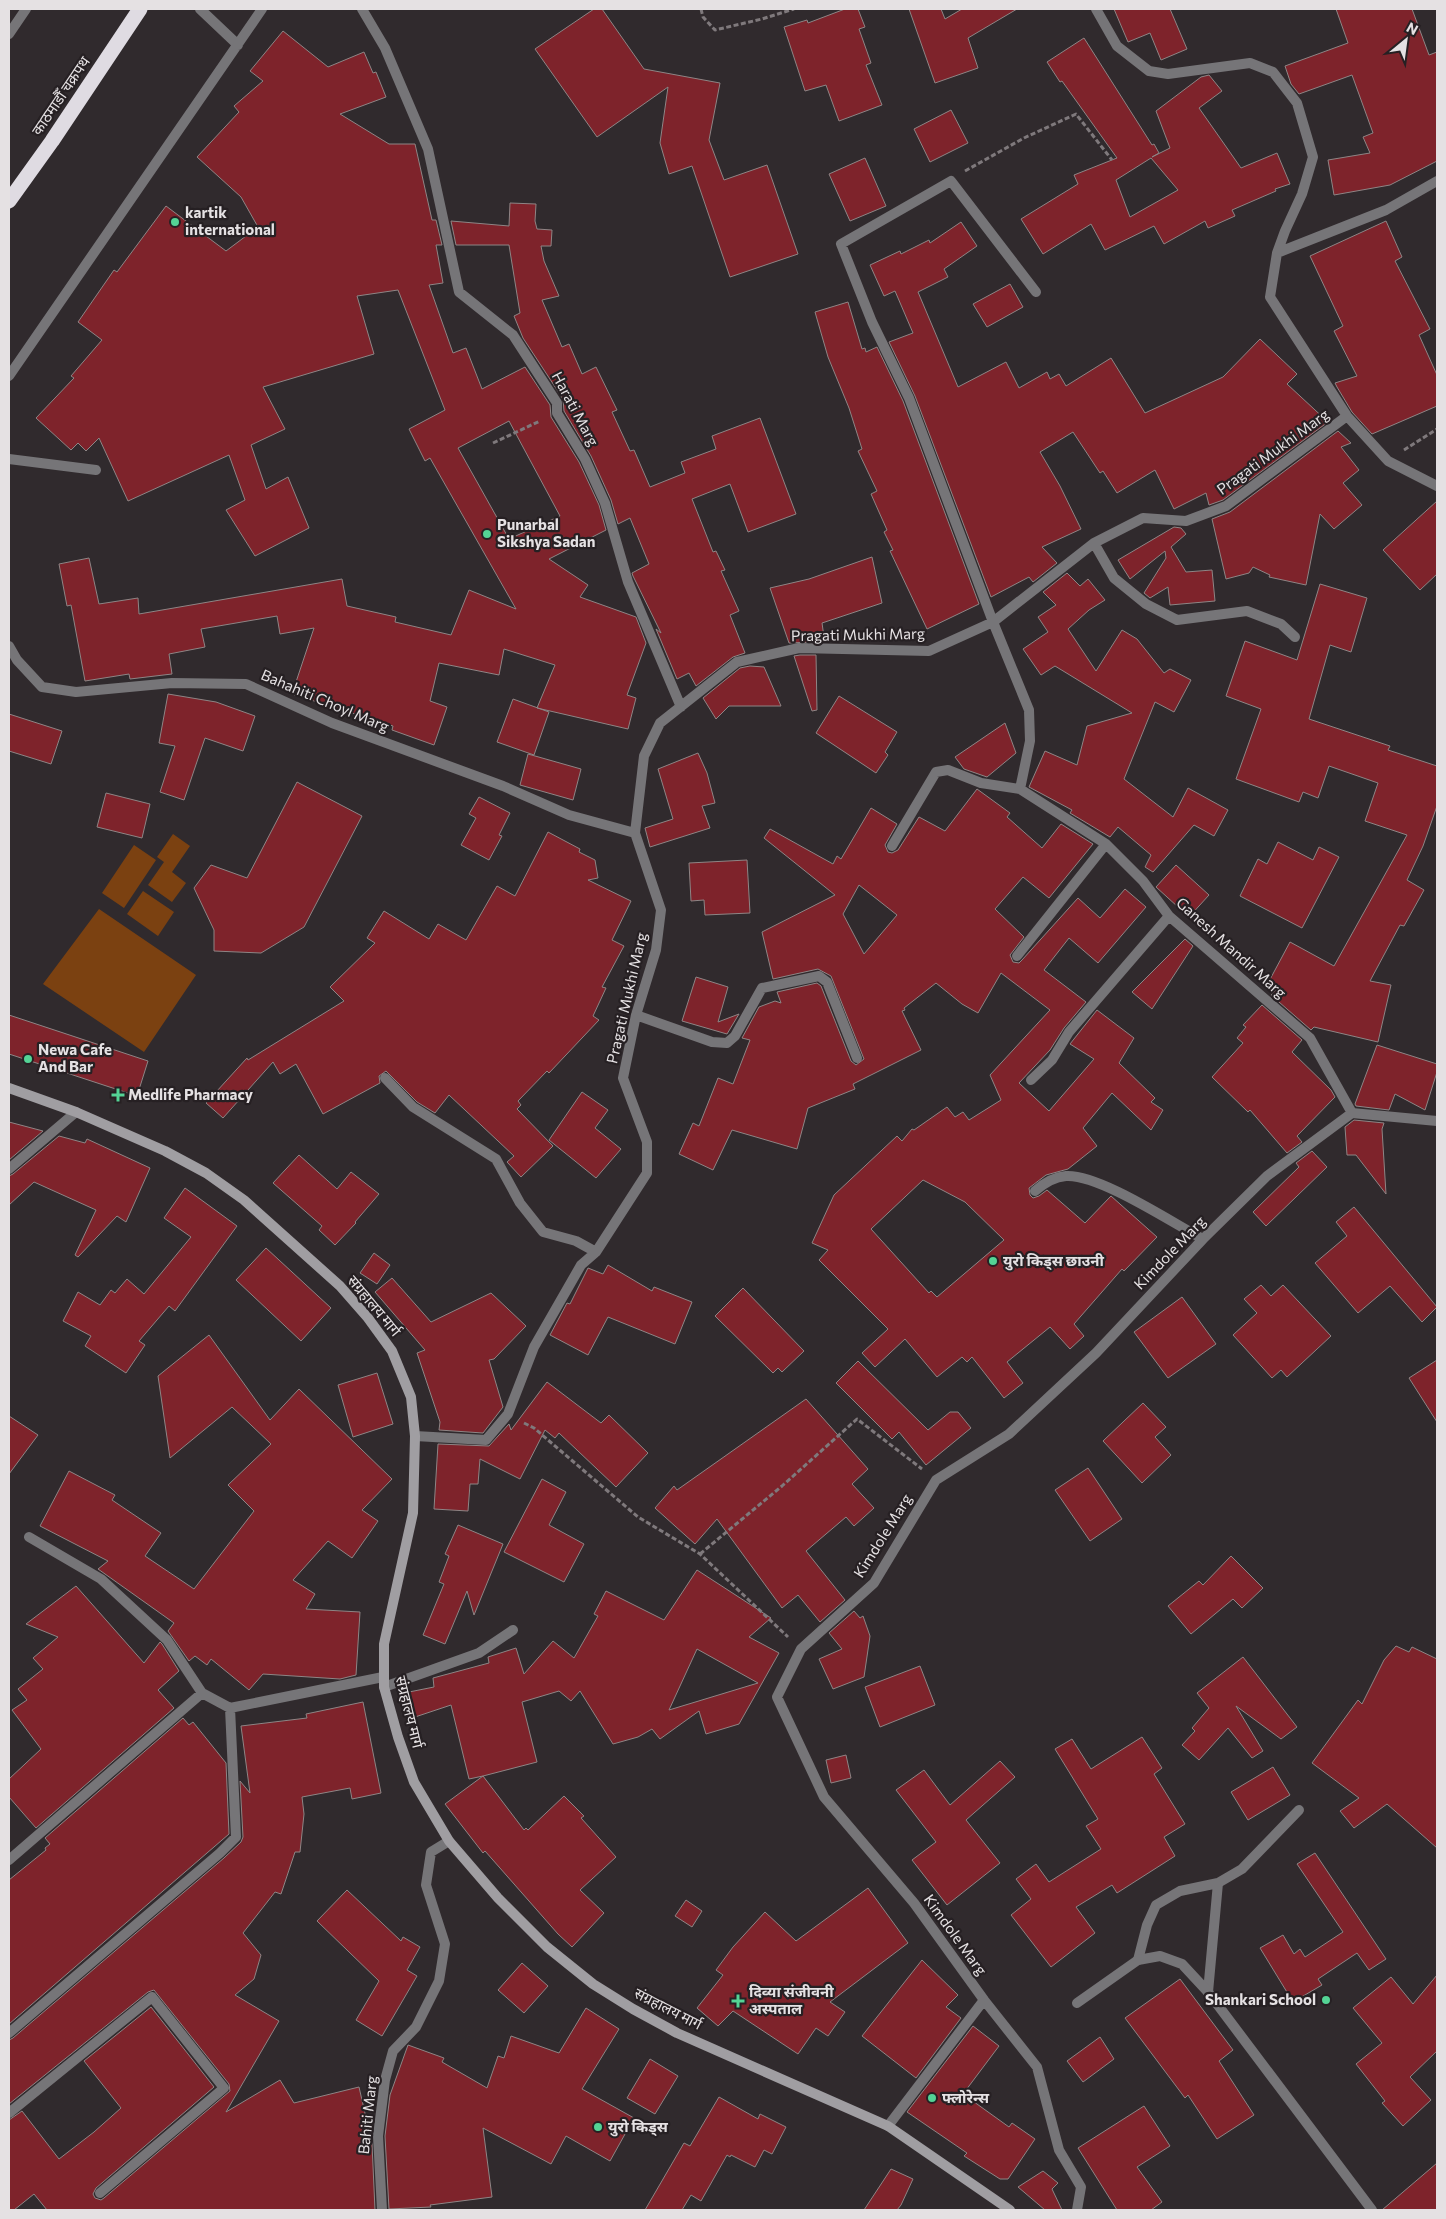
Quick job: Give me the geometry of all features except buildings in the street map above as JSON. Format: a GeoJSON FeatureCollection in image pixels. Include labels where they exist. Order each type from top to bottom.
{"type":"FeatureCollection","features":[{"type":"Feature","properties":{"kind":"highway","name":"काठमाडाैँ चक्रपथ"},"geometry":{"type":"LineString","coordinates":[[9,201],[52,141],[140,9]]}},
{"type":"Feature","properties":{"kind":"main road","name":"संग्रहालय मार्ग"},"geometry":{"type":"LineString","coordinates":[[9,1088],[76,1112],[165,1151],[206,1173],[244,1200],[340,1286],[368,1318],[392,1351],[411,1397],[415,1436],[413,1513],[390,1609],[384,1644],[384,1682],[398,1738],[414,1782],[449,1841],[498,1898],[547,1947],[593,1984],[633,2009],[677,2033],[888,2126],[1010,2210]]}},
{"type":"Feature","properties":{"kind":"street"},"geometry":{"type":"LineString","coordinates":[[9,34],[26,9]]}},
{"type":"Feature","properties":{"kind":"street"},"geometry":{"type":"LineString","coordinates":[[200,9],[238,45]]}},
{"type":"Feature","properties":{"kind":"street"},"geometry":{"type":"LineString","coordinates":[[9,376],[262,9]]}},
{"type":"Feature","properties":{"kind":"street","name":"Harati Marg"},"geometry":{"type":"LineString","coordinates":[[362,9],[385,48],[428,150],[458,292],[513,335],[557,403],[557,413],[585,459],[605,504],[628,582],[681,707]]}},
{"type":"Feature","properties":{"kind":"street","name":"Pragati Mukhi Marg"},"geometry":{"type":"LineString","coordinates":[[415,1436],[486,1440],[508,1414],[534,1347],[581,1265],[596,1252],[647,1173],[647,1142],[624,1078],[636,1015],[656,950],[661,910],[656,889],[635,833],[644,756],[660,723],[737,662],[799,648],[929,652],[992,622],[1094,543],[1143,518],[1186,521],[1226,506],[1347,416],[1270,297],[1277,253],[1302,194],[1313,157],[1297,103],[1273,72],[1250,63],[1168,74],[1149,71],[1117,46],[1096,9]]}},
{"type":"Feature","properties":{"kind":"street"},"geometry":{"type":"LineString","coordinates":[[1277,253],[1386,210],[1437,181]]}},
{"type":"Feature","properties":{"kind":"street"},"geometry":{"type":"LineString","coordinates":[[892,846],[936,772],[948,770],[980,783],[1020,789],[1030,741],[1029,710],[992,622],[909,398],[872,322],[841,244],[951,182],[1036,292]]}},
{"type":"Feature","properties":{"kind":"street"},"geometry":{"type":"LineString","coordinates":[[1347,416],[1388,461],[1437,486]]}},
{"type":"Feature","properties":{"kind":"street"},"geometry":{"type":"LineString","coordinates":[[9,459],[96,470]]}},
{"type":"Feature","properties":{"kind":"street"},"geometry":{"type":"LineString","coordinates":[[1094,543],[1114,578],[1146,604],[1177,620],[1247,611],[1281,624],[1295,637]]}},
{"type":"Feature","properties":{"kind":"street","name":"Bahahiti Choyl Marg"},"geometry":{"type":"LineString","coordinates":[[9,646],[17,660],[42,686],[76,692],[172,683],[246,684],[332,724],[503,786],[569,815],[635,833]]}},
{"type":"Feature","properties":{"kind":"street","name":"Ganesh Mandir Marg"},"geometry":{"type":"LineString","coordinates":[[1020,789],[1106,844],[1143,881],[1169,916],[1310,1038],[1352,1113]]}},
{"type":"Feature","properties":{"kind":"street"},"geometry":{"type":"LineString","coordinates":[[1017,956],[1106,844]]}},
{"type":"Feature","properties":{"kind":"street"},"geometry":{"type":"LineString","coordinates":[[1031,1080],[1052,1060],[1069,1032],[1169,916]]}},
{"type":"Feature","properties":{"kind":"street"},"geometry":{"type":"LineString","coordinates":[[636,1015],[712,1042],[727,1043],[735,1036],[762,988],[819,976],[827,982],[857,1058]]}},
{"type":"Feature","properties":{"kind":"street"},"geometry":{"type":"LineString","coordinates":[[385,1078],[414,1107],[496,1159],[520,1203],[543,1232],[576,1241],[596,1252]]}},
{"type":"Feature","properties":{"kind":"street"},"geometry":{"type":"LineString","coordinates":[[9,1169],[76,1112]]}},
{"type":"Feature","properties":{"kind":"street"},"geometry":{"type":"LineString","coordinates":[[1352,1113],[1437,1121]]}},
{"type":"Feature","properties":{"kind":"street","name":"Kimdole Marg"},"geometry":{"type":"LineString","coordinates":[[888,2126],[984,2000],[914,1903],[824,1797],[778,1697],[801,1650],[874,1583],[936,1480],[1009,1434],[1096,1353],[1203,1239],[1267,1176],[1352,1113]]}},
{"type":"Feature","properties":{"kind":"street"},"geometry":{"type":"LineString","coordinates":[[1035,1191],[1047,1181],[1066,1176],[1100,1183],[1203,1239]]}},
{"type":"Feature","properties":{"kind":"street"},"geometry":{"type":"LineString","coordinates":[[29,1537],[101,1579],[166,1640],[202,1693],[230,1708],[384,1682],[479,1653],[513,1630]]}},
{"type":"Feature","properties":{"kind":"street"},"geometry":{"type":"LineString","coordinates":[[9,1860],[202,1693]]}},
{"type":"Feature","properties":{"kind":"street"},"geometry":{"type":"LineString","coordinates":[[9,2033],[213,1860],[236,1837],[230,1708]]}},
{"type":"Feature","properties":{"kind":"street"},"geometry":{"type":"LineString","coordinates":[[1138,1960],[1146,1924],[1156,1905],[1180,1891],[1218,1883],[1242,1869],[1299,1810]]}},
{"type":"Feature","properties":{"kind":"street","name":"Bahiti Marg"},"geometry":{"type":"LineString","coordinates":[[382,2210],[378,2136],[385,2080],[393,2051],[416,2028],[439,1981],[445,1944],[426,1885],[431,1852],[449,1841]]}},
{"type":"Feature","properties":{"kind":"street"},"geometry":{"type":"LineString","coordinates":[[1208,1992],[1218,1883]]}},
{"type":"Feature","properties":{"kind":"street"},"geometry":{"type":"LineString","coordinates":[[1077,2003],[1138,1960],[1160,1956],[1182,1964],[1208,1992],[1372,2210]]}},
{"type":"Feature","properties":{"kind":"street"},"geometry":{"type":"LineString","coordinates":[[9,2113],[152,1997],[224,2088],[100,2193]]}},
{"type":"Feature","properties":{"kind":"street"},"geometry":{"type":"LineString","coordinates":[[984,2000],[1037,2067],[1059,2150],[1081,2187],[1077,2210]]}},
{"type":"Feature","properties":{"kind":"path"},"geometry":{"type":"LineString","coordinates":[[701,9],[704,17],[715,30],[794,9]]}},
{"type":"Feature","properties":{"kind":"path"},"geometry":{"type":"LineString","coordinates":[[951,182],[981,160],[1076,114],[1112,160]]}},
{"type":"Feature","properties":{"kind":"path"},"geometry":{"type":"LineString","coordinates":[[493,443],[557,413]]}},
{"type":"Feature","properties":{"kind":"path"},"geometry":{"type":"LineString","coordinates":[[1388,461],[1437,429]]}},
{"type":"Feature","properties":{"kind":"path"},"geometry":{"type":"LineString","coordinates":[[508,1414],[534,1428],[638,1518],[700,1554],[801,1650]]}},
{"type":"Feature","properties":{"kind":"path"},"geometry":{"type":"LineString","coordinates":[[700,1554],[782,1486],[857,1419],[936,1480]]}},
{"type":"Feature","properties":{"kind":"shaded area"},"geometry":{"type":"Polygon","coordinates":[[[173,834],[190,846],[172,872],[186,883],[172,902],[148,885],[164,862],[157,857],[173,834]]]}},
{"type":"Feature","properties":{"kind":"shaded area"},"geometry":{"type":"Polygon","coordinates":[[[134,845],[156,860],[124,908],[102,893],[134,845]]]}},
{"type":"Feature","properties":{"kind":"shaded area"},"geometry":{"type":"Polygon","coordinates":[[[143,891],[174,912],[158,936],[127,914],[143,891]]]}},
{"type":"Feature","properties":{"kind":"shaded area"},"geometry":{"type":"Polygon","coordinates":[[[99,909],[196,975],[144,1052],[43,984],[99,909]]]}},
{"type":"Feature","properties":{"kind":"place","name":"kartik international"},"geometry":{"type":"Point","coordinates":[175,222]}},
{"type":"Feature","properties":{"kind":"place","name":"Punarbal Sikshya Sadan"},"geometry":{"type":"Point","coordinates":[487,534]}},
{"type":"Feature","properties":{"kind":"place","name":"Newa Cafe And Bar"},"geometry":{"type":"Point","coordinates":[28,1059]}},
{"type":"Feature","properties":{"kind":"place","name":"Medlife Pharmacy"},"geometry":{"type":"Point","coordinates":[118,1095]}},
{"type":"Feature","properties":{"kind":"place","name":"युरो किड्स छाउनी"},"geometry":{"type":"Point","coordinates":[993,1261]}},
{"type":"Feature","properties":{"kind":"place","name":"Shankari School"},"geometry":{"type":"Point","coordinates":[1326,2000]}},
{"type":"Feature","properties":{"kind":"place","name":"दिव्या संजीवनी अस्पताल"},"geometry":{"type":"Point","coordinates":[738,2001]}},
{"type":"Feature","properties":{"kind":"place","name":"फ्लोरेन्स"},"geometry":{"type":"Point","coordinates":[932,2098]}},
{"type":"Feature","properties":{"kind":"place","name":"युरो किड्स"},"geometry":{"type":"Point","coordinates":[598,2127]}}]}
